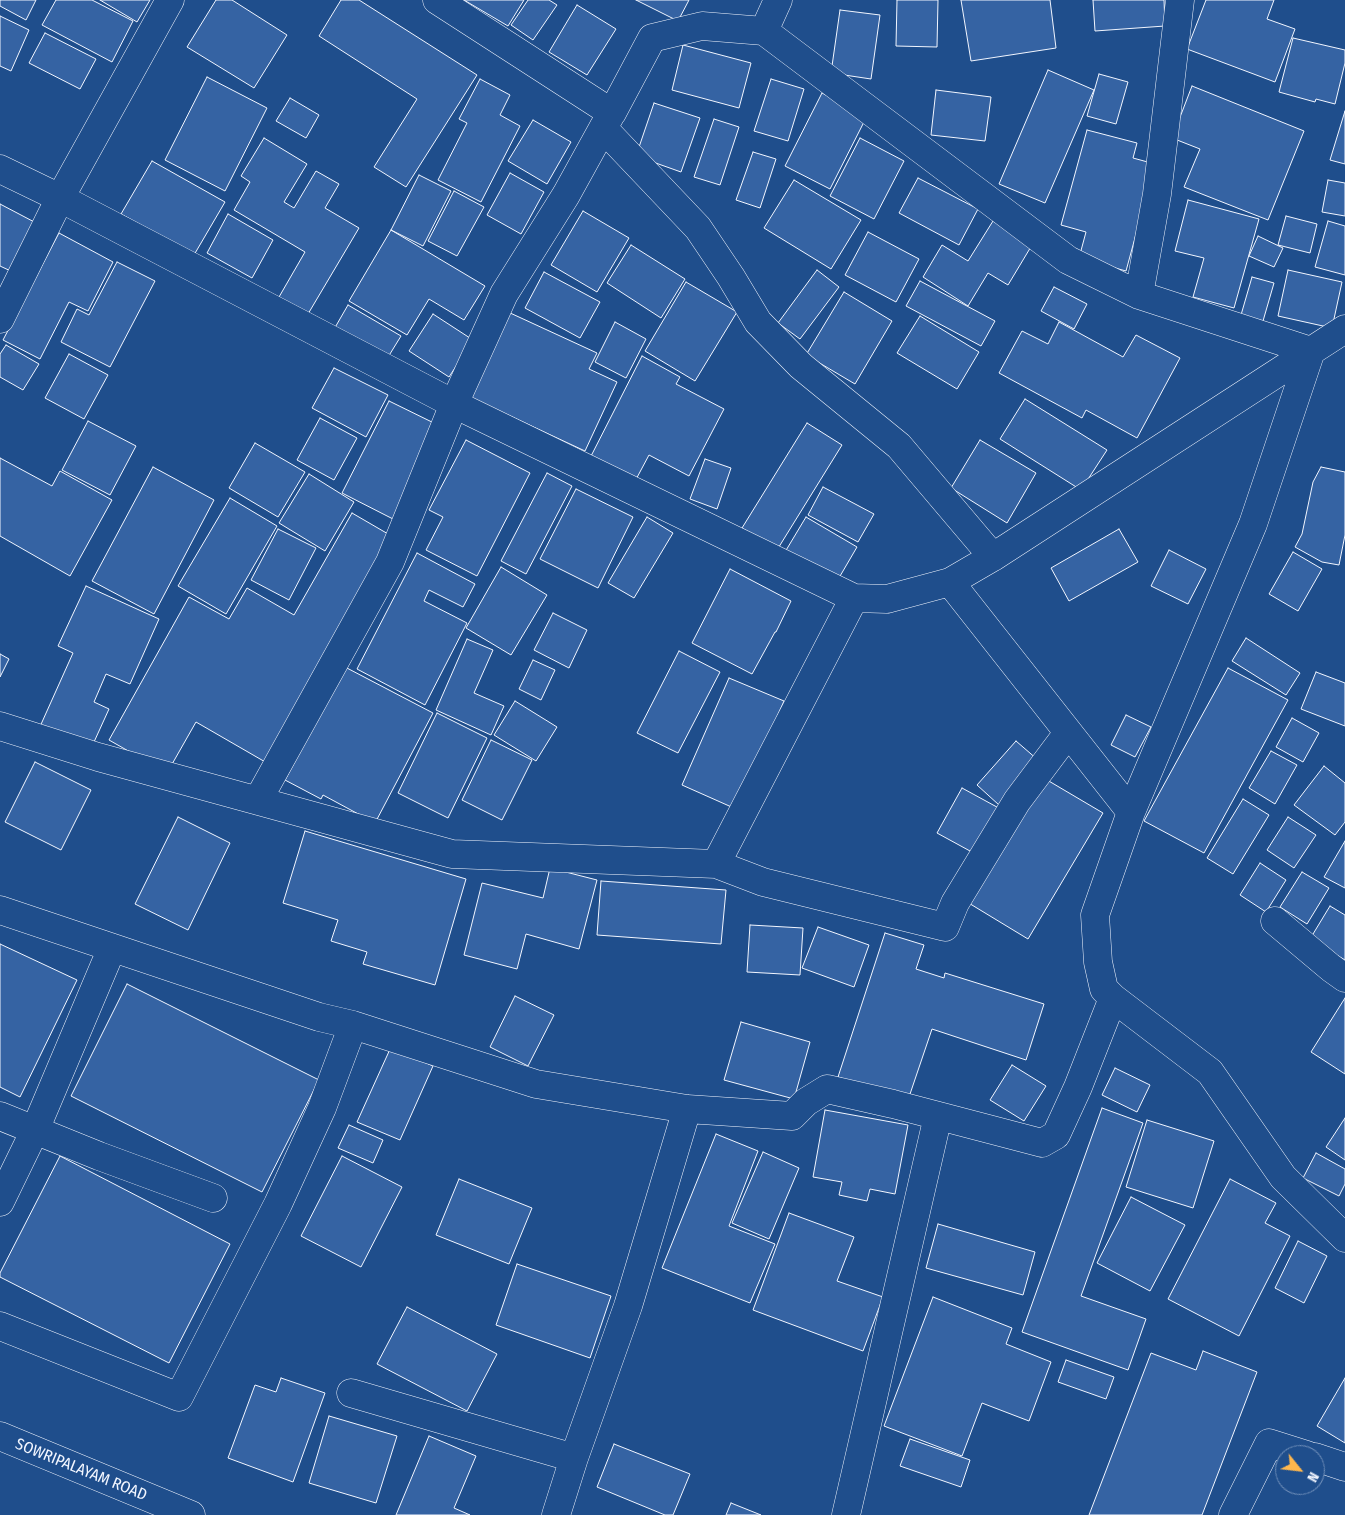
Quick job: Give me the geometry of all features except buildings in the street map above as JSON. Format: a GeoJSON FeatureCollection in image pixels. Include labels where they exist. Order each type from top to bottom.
{"type":"FeatureCollection","features":[{"type":"Feature","properties":{"kind":"street"},"geometry":{"type":"LineString","coordinates":[[0,319],[60,198],[170,0]]}},
{"type":"Feature","properties":{"kind":"street"},"geometry":{"type":"LineString","coordinates":[[437,0],[607,121],[698,228],[758,322],[801,366],[899,446],[993,557]]}},
{"type":"Feature","properties":{"kind":"street"},"geometry":{"type":"LineString","coordinates":[[764,31],[778,0]]}},
{"type":"Feature","properties":{"kind":"street"},"geometry":{"type":"LineString","coordinates":[[1139,295],[1157,194],[1180,0]]}},
{"type":"Feature","properties":{"kind":"street"},"geometry":{"type":"LineString","coordinates":[[258,800],[390,562],[454,404],[504,294],[566,195],[652,38],[702,26],[764,31],[1068,260],[1139,295],[1311,351]]}},
{"type":"Feature","properties":{"kind":"street"},"geometry":{"type":"LineString","coordinates":[[0,169],[60,198],[454,404],[854,598],[887,599],[950,582],[993,557],[1345,329]]}},
{"type":"Feature","properties":{"kind":"street"},"geometry":{"type":"LineString","coordinates":[[1311,351],[1253,524],[1131,812],[1095,915],[1098,962],[1104,989],[1112,998],[1210,1072],[1283,1177],[1345,1238]]}},
{"type":"Feature","properties":{"kind":"street"},"geometry":{"type":"LineString","coordinates":[[950,582],[1131,812]]}},
{"type":"Feature","properties":{"kind":"street"},"geometry":{"type":"LineString","coordinates":[[716,864],[854,598]]}},
{"type":"Feature","properties":{"kind":"street"},"geometry":{"type":"LineString","coordinates":[[0,726],[98,757],[452,854],[716,864],[763,882],[945,927],[955,903],[1017,801],[1068,733]]}},
{"type":"Feature","properties":{"kind":"street"},"geometry":{"type":"LineString","coordinates":[[0,910],[319,1017],[353,1025],[536,1084],[687,1109],[792,1116],[806,1102],[827,1089],[1042,1143],[1056,1135],[1078,1087],[1112,998]]}},
{"type":"Feature","properties":{"kind":"street"},"geometry":{"type":"LineString","coordinates":[[1275,921],[1345,978]]}},
{"type":"Feature","properties":{"kind":"street"},"geometry":{"type":"LineString","coordinates":[[0,1202],[35,1130],[112,948]]}},
{"type":"Feature","properties":{"kind":"street"},"geometry":{"type":"LineString","coordinates":[[0,1326],[179,1397],[278,1204],[322,1108],[353,1025]]}},
{"type":"Feature","properties":{"kind":"street"},"geometry":{"type":"LineString","coordinates":[[556,1515],[574,1458],[628,1306],[687,1109]]}},
{"type":"Feature","properties":{"kind":"street"},"geometry":{"type":"LineString","coordinates":[[0,1116],[99,1156],[213,1198]]}},
{"type":"Feature","properties":{"kind":"street"},"geometry":{"type":"LineString","coordinates":[[846,1515],[938,1116]]}},
{"type":"Feature","properties":{"kind":"street"},"geometry":{"type":"LineString","coordinates":[[351,1393],[574,1458]]}},
{"type":"Feature","properties":{"kind":"street","name":"SOWRIPALAYAM ROAD"},"geometry":{"type":"LineString","coordinates":[[0,1436],[191,1515]]}},
{"type":"Feature","properties":{"kind":"street"},"geometry":{"type":"LineString","coordinates":[[1233,1515],[1269,1443],[1275,1445]]}},
{"type":"Feature","properties":{"kind":"street"},"geometry":{"type":"LineString","coordinates":[[1325,1460],[1345,1466]]}}]}
